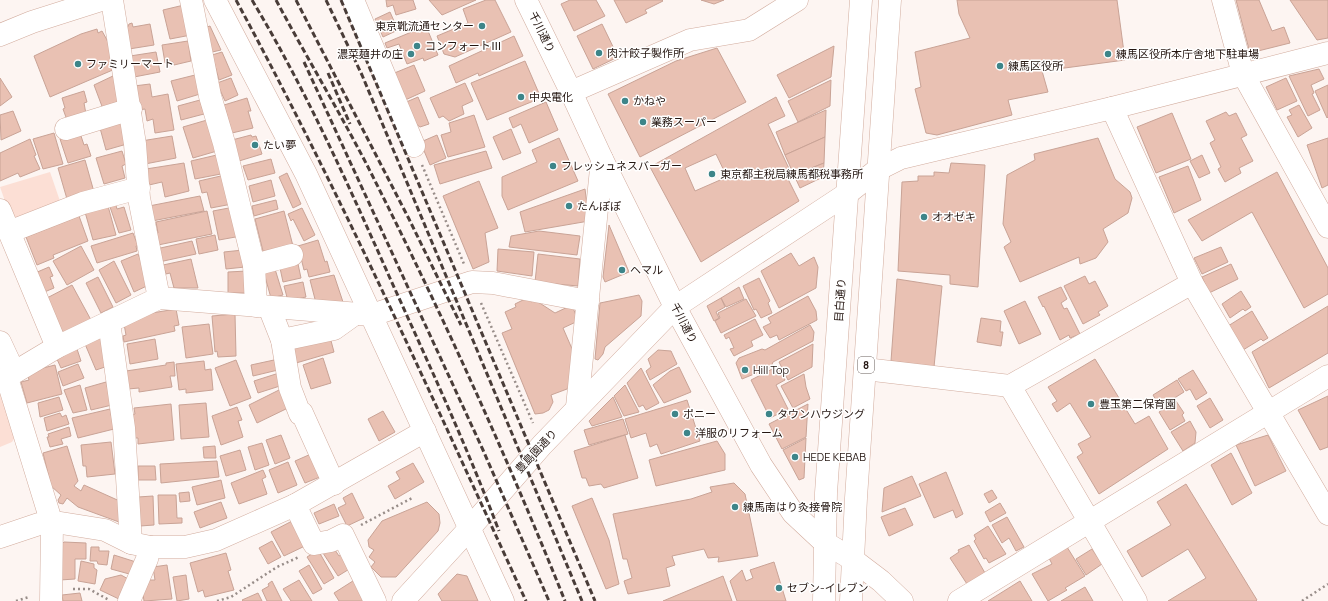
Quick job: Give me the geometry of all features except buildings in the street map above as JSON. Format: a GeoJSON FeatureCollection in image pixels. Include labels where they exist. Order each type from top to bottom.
{"type":"FeatureCollection","features":[{"type":"Feature","properties":{"kind":"street"},"geometry":{"type":"LineString","coordinates":[[0,37],[71,9],[101,0]]}},
{"type":"Feature","properties":{"kind":"street"},"geometry":{"type":"LineString","coordinates":[[112,0],[130,109],[139,198],[158,298]]}},
{"type":"Feature","properties":{"kind":"street"},"geometry":{"type":"LineString","coordinates":[[192,0],[210,96],[224,142],[254,265],[262,307],[282,340],[290,388],[300,414],[302,413],[334,484]]}},
{"type":"Feature","properties":{"kind":"street"},"geometry":{"type":"LineString","coordinates":[[215,0],[306,174],[364,315],[426,431],[503,601]]}},
{"type":"Feature","properties":{"kind":"street"},"geometry":{"type":"LineString","coordinates":[[353,0],[414,146]]}},
{"type":"Feature","properties":{"kind":"street","name":"千川通り"},"geometry":{"type":"LineString","coordinates":[[526,0],[675,307],[760,465],[793,513],[824,542],[852,559],[882,581],[902,601]]}},
{"type":"Feature","properties":{"kind":"street"},"geometry":{"type":"LineString","coordinates":[[571,92],[690,40],[748,30],[797,0]]}},
{"type":"Feature","properties":{"kind":"street","name":"目白通り"},"geometry":{"type":"LineString","coordinates":[[824,601],[826,492],[861,0]]}},
{"type":"Feature","properties":{"kind":"street","name":"8"},"geometry":{"type":"LineString","coordinates":[[851,601],[852,559],[877,170],[890,0]]}},
{"type":"Feature","properties":{"kind":"street"},"geometry":{"type":"LineString","coordinates":[[1223,0],[1243,74],[1328,227]]}},
{"type":"Feature","properties":{"kind":"street","name":"豊島園通り"},"geometry":{"type":"LineString","coordinates":[[403,601],[470,529],[511,479],[577,407],[675,307],[848,193],[877,170],[901,158],[1112,108],[1328,53]]}},
{"type":"Feature","properties":{"kind":"street"},"geometry":{"type":"LineString","coordinates":[[1112,108],[1192,283],[1328,514]]}},
{"type":"Feature","properties":{"kind":"street"},"geometry":{"type":"LineString","coordinates":[[66,129],[130,109]]}},
{"type":"Feature","properties":{"kind":"street"},"geometry":{"type":"LineString","coordinates":[[577,407],[602,159]]}},
{"type":"Feature","properties":{"kind":"street"},"geometry":{"type":"LineString","coordinates":[[9,232],[83,203],[139,188]]}},
{"type":"Feature","properties":{"kind":"street"},"geometry":{"type":"LineString","coordinates":[[0,210],[57,347]]}},
{"type":"Feature","properties":{"kind":"street"},"geometry":{"type":"LineString","coordinates":[[254,265],[292,255]]}},
{"type":"Feature","properties":{"kind":"street"},"geometry":{"type":"LineString","coordinates":[[282,340],[334,329],[364,315],[472,282],[494,283],[588,302]]}},
{"type":"Feature","properties":{"kind":"street"},"geometry":{"type":"LineString","coordinates":[[865,369],[1010,386],[1192,283]]}},
{"type":"Feature","properties":{"kind":"street"},"geometry":{"type":"LineString","coordinates":[[7,377],[57,347],[158,298],[364,315]]}},
{"type":"Feature","properties":{"kind":"street"},"geometry":{"type":"LineString","coordinates":[[109,322],[140,545],[147,559],[129,601]]}},
{"type":"Feature","properties":{"kind":"street"},"geometry":{"type":"LineString","coordinates":[[0,342],[7,377],[52,524],[51,601]]}},
{"type":"Feature","properties":{"kind":"street"},"geometry":{"type":"LineString","coordinates":[[959,601],[1328,376]]}},
{"type":"Feature","properties":{"kind":"street"},"geometry":{"type":"LineString","coordinates":[[1010,386],[1136,601]]}},
{"type":"Feature","properties":{"kind":"street"},"geometry":{"type":"LineString","coordinates":[[0,537],[39,524],[52,524],[85,526],[105,530],[140,545],[185,547],[216,540],[296,505],[426,431]]}},
{"type":"Feature","properties":{"kind":"street"},"geometry":{"type":"LineString","coordinates":[[296,505],[314,544],[331,541],[343,535],[375,601]]}},
{"type":"Feature","properties":{"kind":"path"},"geometry":{"type":"LineString","coordinates":[[343,535],[414,497]]}},
{"type":"Feature","properties":{"kind":"path"},"geometry":{"type":"LineString","coordinates":[[217,601],[231,597],[277,568],[312,551],[314,544]]}},
{"type":"Feature","properties":{"kind":"path"},"geometry":{"type":"LineString","coordinates":[[1302,601],[1328,584]]}},
{"type":"Feature","properties":{"kind":"shaded area"},"geometry":{"type":"Polygon","coordinates":[[[50,172],[61,204],[19,221],[11,218],[0,187],[50,172]]]}},
{"type":"Feature","properties":{"kind":"shaded area"},"geometry":{"type":"Polygon","coordinates":[[[0,390],[19,431],[12,442],[0,447],[0,390]]]}},
{"type":"Feature","properties":{"kind":"railway"},"geometry":{"type":"LineString","coordinates":[[236,0],[350,223],[526,601]]}},
{"type":"Feature","properties":{"kind":"railway"},"geometry":{"type":"LineString","coordinates":[[252,0],[308,101],[341,171],[446,402],[499,531]]}},
{"type":"Feature","properties":{"kind":"railway"},"geometry":{"type":"LineString","coordinates":[[276,0],[357,146],[421,274],[496,437],[565,601]]}},
{"type":"Feature","properties":{"kind":"railway"},"geometry":{"type":"LineString","coordinates":[[296,0],[409,219],[461,325]]}},
{"type":"Feature","properties":{"kind":"railway"},"geometry":{"type":"LineString","coordinates":[[326,0],[362,75],[582,601]]}},
{"type":"Feature","properties":{"kind":"railway"},"geometry":{"type":"LineString","coordinates":[[341,0],[595,601]]}},
{"type":"Feature","properties":{"kind":"railway"},"geometry":{"type":"LineString","coordinates":[[304,62],[483,450],[549,601]]}},
{"type":"Feature","properties":{"kind":"railway"},"geometry":{"type":"LineString","coordinates":[[328,73],[350,124]]}},
{"type":"Feature","properties":{"kind":"place","name":"東京靴流通センター"},"geometry":{"type":"Point","coordinates":[482,26]}},
{"type":"Feature","properties":{"kind":"place","name":"コンフォートⅢ"},"geometry":{"type":"Point","coordinates":[417,46]}},
{"type":"Feature","properties":{"kind":"place","name":"肉汁餃子製作所"},"geometry":{"type":"Point","coordinates":[599,53]}},
{"type":"Feature","properties":{"kind":"place","name":"濃菜麺井の庄"},"geometry":{"type":"Point","coordinates":[411,54]}},
{"type":"Feature","properties":{"kind":"place","name":"練馬区役所本庁舎地下駐車場"},"geometry":{"type":"Point","coordinates":[1108,54]}},
{"type":"Feature","properties":{"kind":"place","name":"ファミリーマート"},"geometry":{"type":"Point","coordinates":[78,64]}},
{"type":"Feature","properties":{"kind":"place","name":"練馬区役所"},"geometry":{"type":"Point","coordinates":[1000,66]}},
{"type":"Feature","properties":{"kind":"place","name":"中央電化"},"geometry":{"type":"Point","coordinates":[521,97]}},
{"type":"Feature","properties":{"kind":"place","name":"かねや"},"geometry":{"type":"Point","coordinates":[625,101]}},
{"type":"Feature","properties":{"kind":"place","name":"業務スーパー"},"geometry":{"type":"Point","coordinates":[643,122]}},
{"type":"Feature","properties":{"kind":"place","name":"たい夢"},"geometry":{"type":"Point","coordinates":[255,145]}},
{"type":"Feature","properties":{"kind":"place","name":"フレッシュネスバーガー"},"geometry":{"type":"Point","coordinates":[553,166]}},
{"type":"Feature","properties":{"kind":"place","name":"東京都主税局練馬都税事務所"},"geometry":{"type":"Point","coordinates":[712,174]}},
{"type":"Feature","properties":{"kind":"place","name":"たんぽぽ"},"geometry":{"type":"Point","coordinates":[569,206]}},
{"type":"Feature","properties":{"kind":"place","name":"オオゼキ"},"geometry":{"type":"Point","coordinates":[924,217]}},
{"type":"Feature","properties":{"kind":"place","name":"ヘマル"},"geometry":{"type":"Point","coordinates":[622,270]}},
{"type":"Feature","properties":{"kind":"place","name":"Hill Top"},"geometry":{"type":"Point","coordinates":[745,370]}},
{"type":"Feature","properties":{"kind":"place","name":"豊玉第二保育園"},"geometry":{"type":"Point","coordinates":[1091,404]}},
{"type":"Feature","properties":{"kind":"place","name":"ポニー"},"geometry":{"type":"Point","coordinates":[675,414]}},
{"type":"Feature","properties":{"kind":"place","name":"タウンハウジング"},"geometry":{"type":"Point","coordinates":[769,414]}},
{"type":"Feature","properties":{"kind":"place","name":"洋服のリフォーム"},"geometry":{"type":"Point","coordinates":[687,433]}},
{"type":"Feature","properties":{"kind":"place","name":"HEDE KEBAB"},"geometry":{"type":"Point","coordinates":[795,457]}},
{"type":"Feature","properties":{"kind":"place","name":"練馬南はり灸接骨院"},"geometry":{"type":"Point","coordinates":[735,507]}},
{"type":"Feature","properties":{"kind":"place","name":"セブン-イレブン"},"geometry":{"type":"Point","coordinates":[779,588]}}]}
